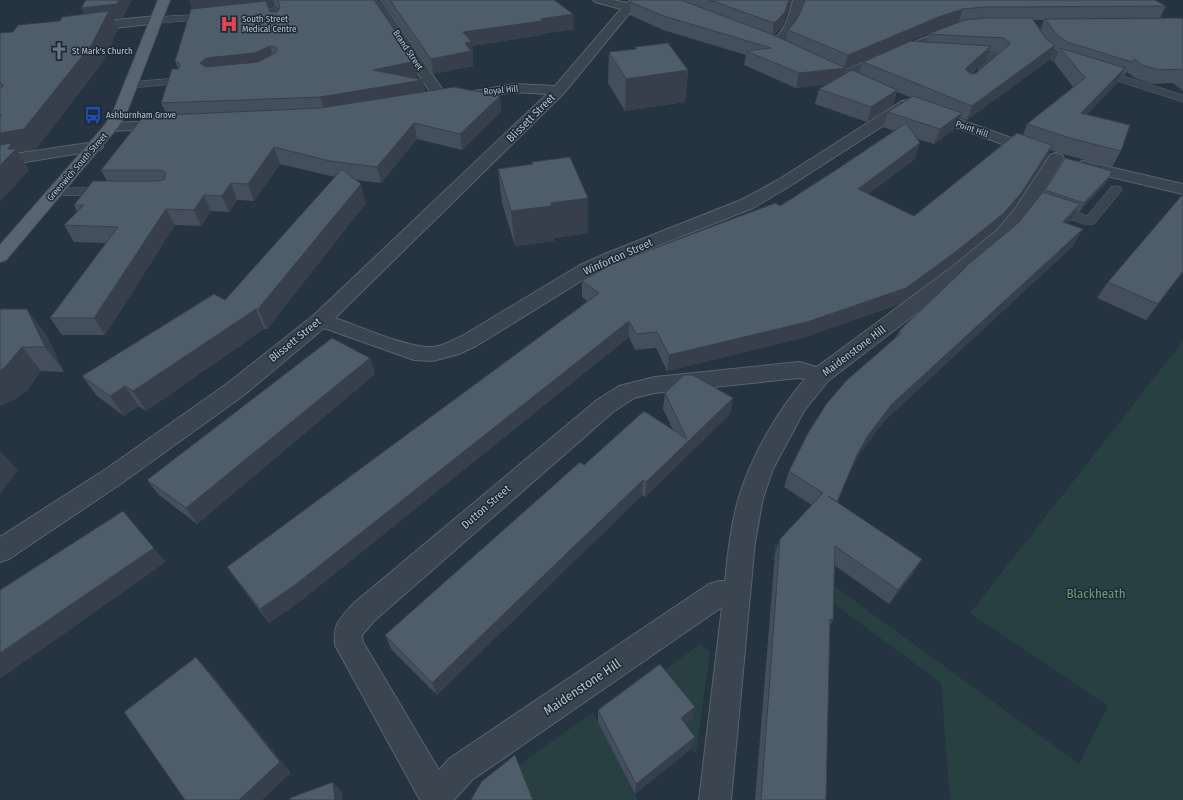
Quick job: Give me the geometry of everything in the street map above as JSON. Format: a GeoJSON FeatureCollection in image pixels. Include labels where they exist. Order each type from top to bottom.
{"type":"FeatureCollection","features":[{"type":"Feature","properties":{"kind":"main road","name":"Greenwich South Street"},"geometry":{"type":"LineString","coordinates":[[0,256],[111,127],[120,112],[131,86],[164,0]]}},
{"type":"Feature","properties":{"kind":"street","name":"Brand Street"},"geometry":{"type":"LineString","coordinates":[[375,0],[442,99]]}},
{"type":"Feature","properties":{"kind":"street"},"geometry":{"type":"LineString","coordinates":[[599,0],[634,4]]}},
{"type":"Feature","properties":{"kind":"street"},"geometry":{"type":"LineString","coordinates":[[773,44],[783,39],[787,34],[799,0]]}},
{"type":"Feature","properties":{"kind":"street"},"geometry":{"type":"LineString","coordinates":[[559,90],[634,4]]}},
{"type":"Feature","properties":{"kind":"street"},"geometry":{"type":"LineString","coordinates":[[76,28],[156,20]]}},
{"type":"Feature","properties":{"kind":"street"},"geometry":{"type":"LineString","coordinates":[[1030,26],[1046,26]]}},
{"type":"Feature","properties":{"kind":"street"},"geometry":{"type":"LineString","coordinates":[[845,75],[941,34],[966,27]]}},
{"type":"Feature","properties":{"kind":"street"},"geometry":{"type":"LineString","coordinates":[[759,38],[788,50]]}},
{"type":"Feature","properties":{"kind":"street"},"geometry":{"type":"LineString","coordinates":[[830,69],[865,85]]}},
{"type":"Feature","properties":{"kind":"street","name":"Royal Hill"},"geometry":{"type":"LineString","coordinates":[[426,102],[514,88],[559,90]]}},
{"type":"Feature","properties":{"kind":"street","name":"Blissett Street"},"geometry":{"type":"LineString","coordinates":[[0,552],[114,476],[223,398],[321,320],[559,90]]}},
{"type":"Feature","properties":{"kind":"street","name":"Winforton Street"},"geometry":{"type":"LineString","coordinates":[[321,320],[414,353],[433,354],[452,349],[469,341],[588,269],[614,257],[747,204],[784,183],[900,101]]}},
{"type":"Feature","properties":{"kind":"street","name":"Point Hill"},"geometry":{"type":"LineString","coordinates":[[900,101],[951,121],[1056,158],[1106,172],[1183,189]]}},
{"type":"Feature","properties":{"kind":"street"},"geometry":{"type":"LineString","coordinates":[[111,127],[182,124]]}},
{"type":"Feature","properties":{"kind":"street"},"geometry":{"type":"LineString","coordinates":[[0,161],[95,147]]}},
{"type":"Feature","properties":{"kind":"street","name":"Maidenstone Hill"},"geometry":{"type":"LineString","coordinates":[[715,800],[742,542],[751,498],[761,468],[796,405],[820,376],[959,271],[1002,234],[1022,212],[1056,158]]}},
{"type":"Feature","properties":{"kind":"street","name":"Dutton Street"},"geometry":{"type":"LineString","coordinates":[[436,798],[349,645],[348,631],[364,612],[605,406],[627,392],[655,385],[798,370],[820,376]]}},
{"type":"Feature","properties":{"kind":"street","name":"Maidenstone Hill"},"geometry":{"type":"LineString","coordinates":[[436,798],[461,769],[719,593],[736,595]]}},
{"type":"Feature","properties":{"kind":"lane"},"geometry":{"type":"LineString","coordinates":[[236,15],[275,11],[278,23]]}},
{"type":"Feature","properties":{"kind":"lane"},"geometry":{"type":"LineString","coordinates":[[156,20],[176,20],[220,16]]}},
{"type":"Feature","properties":{"kind":"lane"},"geometry":{"type":"LineString","coordinates":[[1030,26],[1046,51],[1056,58],[1183,100]]}},
{"type":"Feature","properties":{"kind":"lane"},"geometry":{"type":"LineString","coordinates":[[901,51],[924,53]]}},
{"type":"Feature","properties":{"kind":"lane"},"geometry":{"type":"LineString","coordinates":[[954,54],[998,57],[976,75]]}},
{"type":"Feature","properties":{"kind":"lane"},"geometry":{"type":"LineString","coordinates":[[131,86],[180,81]]}},
{"type":"Feature","properties":{"kind":"lane"},"geometry":{"type":"LineString","coordinates":[[1030,200],[1089,221],[1116,190]]}},
{"type":"Feature","properties":{"kind":"lane"},"geometry":{"type":"LineString","coordinates":[[55,192],[122,192]]}},
{"type":"Feature","properties":{"kind":"green space","name":"Blackheath"},"geometry":{"type":"Polygon","coordinates":[[[1183,341],[1183,800],[950,800],[941,683],[772,558],[775,543],[1079,764],[1108,706],[970,613],[1183,341]]]}},
{"type":"Feature","properties":{"kind":"green space"},"geometry":{"type":"Polygon","coordinates":[[[700,644],[710,652],[696,754],[678,730],[691,719],[657,676],[700,644]]]}},
{"type":"Feature","properties":{"kind":"green space"},"geometry":{"type":"Polygon","coordinates":[[[593,712],[638,800],[531,800],[518,766],[593,712]]]}},
{"type":"Feature","properties":{"kind":"building"},"geometry":{"type":"Polygon","coordinates":[[[86,0],[119,0],[117,4],[81,8],[86,0]]]}},
{"type":"Feature","properties":{"kind":"building"},"geometry":{"type":"Polygon","coordinates":[[[278,0],[374,0],[416,61],[373,70],[423,80],[320,97],[161,103],[172,69],[178,69],[180,66],[179,63],[175,61],[191,9],[266,1],[270,12],[277,12],[280,8],[278,0]],[[270,46],[255,53],[206,58],[200,63],[206,67],[258,62],[275,53],[277,50],[276,47],[270,46]]]}},
{"type":"Feature","properties":{"kind":"building"},"geometry":{"type":"Polygon","coordinates":[[[390,0],[554,0],[573,14],[541,19],[542,21],[463,32],[472,42],[465,43],[471,51],[431,59],[390,0]]]}},
{"type":"Feature","properties":{"kind":"building"},"geometry":{"type":"Polygon","coordinates":[[[632,0],[681,0],[771,34],[846,68],[799,73],[746,51],[771,48],[664,16],[630,2],[632,0]]]}},
{"type":"Feature","properties":{"kind":"building"},"geometry":{"type":"Polygon","coordinates":[[[710,0],[789,0],[785,12],[774,23],[710,0]]]}},
{"type":"Feature","properties":{"kind":"building"},"geometry":{"type":"Polygon","coordinates":[[[805,0],[1155,0],[1166,6],[986,7],[963,9],[941,16],[848,55],[788,30],[795,22],[805,0]]]}},
{"type":"Feature","properties":{"kind":"building"},"geometry":{"type":"Polygon","coordinates":[[[109,11],[92,44],[24,129],[0,133],[0,116],[2,115],[0,115],[0,89],[4,85],[0,83],[0,33],[13,32],[18,25],[60,21],[62,17],[109,11]]]}},
{"type":"Feature","properties":{"kind":"building"},"geometry":{"type":"Polygon","coordinates":[[[986,18],[1032,18],[1047,40],[1055,45],[972,106],[863,62],[911,41],[991,46],[965,69],[971,74],[976,73],[1010,44],[1009,42],[1004,38],[928,34],[965,20],[986,18]]]}},
{"type":"Feature","properties":{"kind":"building"},"geometry":{"type":"Polygon","coordinates":[[[1183,18],[1183,71],[1181,69],[1160,70],[1142,65],[1134,59],[1132,62],[1067,42],[1057,35],[1045,19],[1183,18]]]}},
{"type":"Feature","properties":{"kind":"building"},"geometry":{"type":"Polygon","coordinates":[[[668,43],[688,70],[626,79],[609,52],[636,49],[635,47],[668,43]]]}},
{"type":"Feature","properties":{"kind":"building"},"geometry":{"type":"Polygon","coordinates":[[[1060,48],[1125,68],[1081,113],[1130,125],[1121,151],[1070,138],[1027,124],[1085,78],[1060,48]]]}},
{"type":"Feature","properties":{"kind":"building"},"geometry":{"type":"Polygon","coordinates":[[[852,70],[897,90],[871,107],[819,89],[852,70]]]}},
{"type":"Feature","properties":{"kind":"building"},"geometry":{"type":"Polygon","coordinates":[[[454,87],[500,96],[460,134],[414,123],[377,167],[330,161],[274,147],[248,184],[231,183],[222,196],[204,195],[194,210],[166,209],[94,318],[50,318],[118,227],[64,225],[84,205],[74,205],[93,181],[158,181],[165,179],[165,172],[159,170],[101,170],[142,118],[146,116],[321,108],[454,87]]]}},
{"type":"Feature","properties":{"kind":"building"},"geometry":{"type":"Polygon","coordinates":[[[913,96],[962,113],[940,129],[888,112],[913,96]]]}},
{"type":"Feature","properties":{"kind":"building"},"geometry":{"type":"Polygon","coordinates":[[[906,123],[920,143],[858,189],[914,216],[1017,133],[1052,145],[1022,192],[1004,213],[958,250],[906,288],[807,322],[669,355],[657,332],[636,334],[629,321],[295,585],[260,609],[227,567],[599,293],[582,281],[610,265],[776,203],[780,206],[906,123]]]}},
{"type":"Feature","properties":{"kind":"building"},"geometry":{"type":"Polygon","coordinates":[[[12,143],[8,149],[16,149],[0,165],[0,145],[12,143]]]}},
{"type":"Feature","properties":{"kind":"building"},"geometry":{"type":"Polygon","coordinates":[[[570,157],[588,198],[551,203],[552,206],[511,211],[498,169],[533,164],[532,162],[570,157]]]}},
{"type":"Feature","properties":{"kind":"building"},"geometry":{"type":"Polygon","coordinates":[[[1065,158],[1112,171],[1110,176],[1084,203],[1045,190],[1065,158]]]}},
{"type":"Feature","properties":{"kind":"building"},"geometry":{"type":"Polygon","coordinates":[[[342,169],[361,184],[258,309],[133,391],[125,386],[110,396],[82,376],[214,294],[225,300],[342,169]]]}},
{"type":"Feature","properties":{"kind":"building"},"geometry":{"type":"Polygon","coordinates":[[[1043,192],[1080,204],[1063,222],[1083,229],[891,405],[867,437],[857,455],[837,502],[828,496],[922,559],[898,590],[835,546],[833,620],[830,619],[826,800],[761,800],[780,539],[823,493],[789,471],[808,433],[827,403],[847,380],[901,333],[899,331],[965,267],[1018,223],[1043,192]]]}},
{"type":"Feature","properties":{"kind":"building"},"geometry":{"type":"Polygon","coordinates":[[[1183,194],[1183,271],[1158,304],[1108,282],[1183,194]]]}},
{"type":"Feature","properties":{"kind":"building"},"geometry":{"type":"Polygon","coordinates":[[[0,309],[27,309],[45,347],[22,347],[0,371],[0,309]]]}},
{"type":"Feature","properties":{"kind":"building"},"geometry":{"type":"Polygon","coordinates":[[[332,338],[370,358],[186,508],[147,480],[332,338]]]}},
{"type":"Feature","properties":{"kind":"building"},"geometry":{"type":"Polygon","coordinates":[[[684,375],[693,375],[733,398],[646,482],[643,480],[432,683],[385,635],[580,462],[584,465],[644,411],[687,439],[665,393],[684,375]]]}},
{"type":"Feature","properties":{"kind":"building"},"geometry":{"type":"Polygon","coordinates":[[[123,511],[154,548],[0,653],[0,590],[123,511]]]}},
{"type":"Feature","properties":{"kind":"building"},"geometry":{"type":"Polygon","coordinates":[[[196,657],[280,762],[239,800],[185,800],[124,712],[196,657]]]}},
{"type":"Feature","properties":{"kind":"building"},"geometry":{"type":"Polygon","coordinates":[[[660,664],[695,707],[681,718],[695,737],[636,784],[598,710],[660,664]]]}},
{"type":"Feature","properties":{"kind":"building"},"geometry":{"type":"Polygon","coordinates":[[[515,755],[533,800],[471,800],[482,781],[515,755]]]}},
{"type":"Feature","properties":{"kind":"building"},"geometry":{"type":"Polygon","coordinates":[[[333,782],[335,800],[290,800],[290,798],[333,782]]]}},
{"type":"Feature","properties":{"kind":"place","name":"South Street Medical Centre"},"geometry":{"type":"Point","coordinates":[229,24]}},
{"type":"Feature","properties":{"kind":"place","name":"St Mark's Church"},"geometry":{"type":"Point","coordinates":[59,51]}},
{"type":"Feature","properties":{"kind":"place","name":"Ashburnham Grove"},"geometry":{"type":"Point","coordinates":[93,115]}}]}
